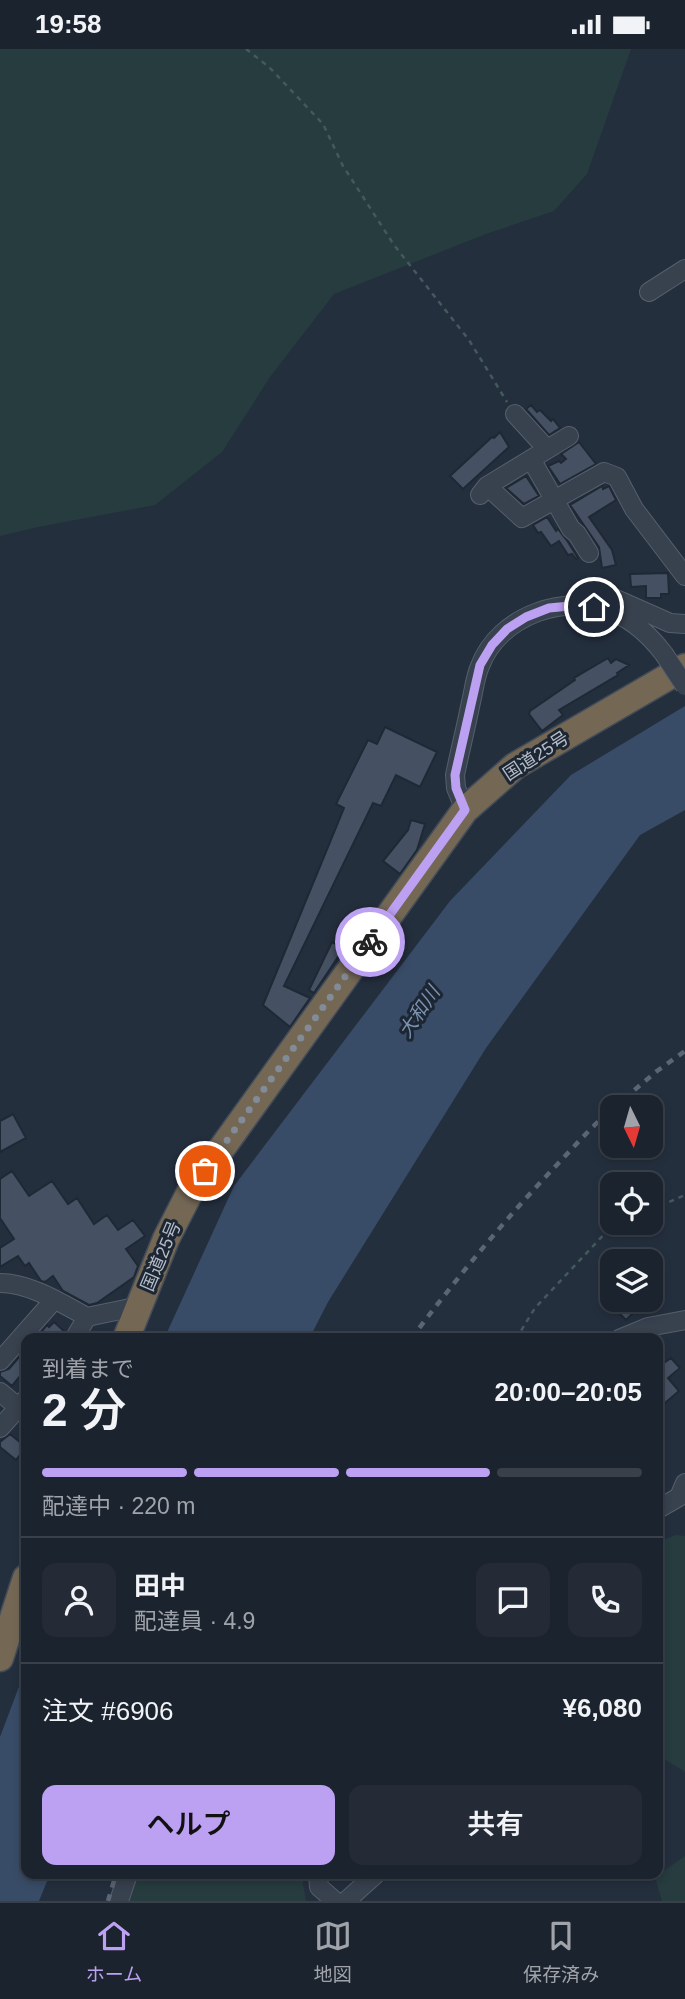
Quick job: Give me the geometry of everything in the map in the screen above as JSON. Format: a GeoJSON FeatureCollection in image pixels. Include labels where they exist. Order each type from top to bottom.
{"type":"FeatureCollection","features":[{"type":"Feature","properties":{"kind":"highway","name":"国道25号"},"geometry":{"type":"LineString","coordinates":[[129,1333],[166,1239],[189,1194],[465,810],[515,766],[675,661]]}},
{"type":"Feature","properties":{"kind":"highway"},"geometry":{"type":"LineString","coordinates":[[0,1658],[21,1593]]}},
{"type":"Feature","properties":{"kind":"street"},"geometry":{"type":"LineString","coordinates":[[649,292],[685,269]]}},
{"type":"Feature","properties":{"kind":"street"},"geometry":{"type":"LineString","coordinates":[[515,414],[539,454],[555,500],[571,529],[589,553]]}},
{"type":"Feature","properties":{"kind":"street"},"geometry":{"type":"LineString","coordinates":[[569,436],[484,490],[522,518],[604,472],[617,477],[634,509],[684,583]]}},
{"type":"Feature","properties":{"kind":"street"},"geometry":{"type":"LineString","coordinates":[[600,592],[670,623],[685,624]]}},
{"type":"Feature","properties":{"kind":"street"},"geometry":{"type":"LineString","coordinates":[[465,810],[456,788],[455,775],[480,665],[492,645],[507,629],[526,617],[549,608],[570,606],[594,607],[614,613],[652,638],[675,661],[685,686]]}},
{"type":"Feature","properties":{"kind":"street"},"geometry":{"type":"LineString","coordinates":[[0,1283],[8,1283],[54,1300],[87,1317],[140,1306]]}},
{"type":"Feature","properties":{"kind":"street"},"geometry":{"type":"LineString","coordinates":[[25,1333],[54,1300]]}},
{"type":"Feature","properties":{"kind":"street"},"geometry":{"type":"LineString","coordinates":[[78,1333],[87,1317]]}},
{"type":"Feature","properties":{"kind":"street"},"geometry":{"type":"LineString","coordinates":[[634,1333],[648,1327],[685,1320]]}},
{"type":"Feature","properties":{"kind":"street"},"geometry":{"type":"LineString","coordinates":[[0,1361],[21,1337]]}},
{"type":"Feature","properties":{"kind":"street"},"geometry":{"type":"LineString","coordinates":[[0,1392],[21,1403]]}},
{"type":"Feature","properties":{"kind":"street"},"geometry":{"type":"LineString","coordinates":[[0,1428],[21,1406]]}},
{"type":"Feature","properties":{"kind":"street"},"geometry":{"type":"LineString","coordinates":[[663,1506],[679,1497],[685,1483]]}},
{"type":"Feature","properties":{"kind":"street"},"geometry":{"type":"LineString","coordinates":[[119,1901],[126,1879]]}},
{"type":"Feature","properties":{"kind":"street"},"geometry":{"type":"LineString","coordinates":[[318,1879],[319,1887],[335,1901]]}},
{"type":"Feature","properties":{"kind":"street"},"geometry":{"type":"LineString","coordinates":[[346,1901],[370,1879]]}},
{"type":"Feature","properties":{"kind":"path"},"geometry":{"type":"LineString","coordinates":[[246,49],[269,67],[323,124],[343,166],[394,245],[469,340],[515,414]]}},
{"type":"Feature","properties":{"kind":"path"},"geometry":{"type":"LineString","coordinates":[[663,1205],[685,1195]]}},
{"type":"Feature","properties":{"kind":"path"},"geometry":{"type":"LineString","coordinates":[[520,1333],[535,1308],[603,1235]]}},
{"type":"Feature","properties":{"kind":"green space"},"geometry":{"type":"Polygon","coordinates":[[[0,49],[631,49],[587,174],[554,211],[486,234],[334,294],[270,377],[222,452],[155,505],[0,536],[0,49]]]}},
{"type":"Feature","properties":{"kind":"green space"},"geometry":{"type":"Polygon","coordinates":[[[676,1535],[685,1536],[685,1772],[663,1758],[663,1540],[676,1535]]]}},
{"type":"Feature","properties":{"kind":"green space"},"geometry":{"type":"Polygon","coordinates":[[[685,1856],[685,1901],[662,1901],[656,1879],[663,1879],[663,1871],[685,1856]]]}},
{"type":"Feature","properties":{"kind":"green space"},"geometry":{"type":"Polygon","coordinates":[[[135,1879],[304,1879],[306,1901],[127,1901],[135,1879]]]}},
{"type":"Feature","properties":{"kind":"water","name":"大和川"},"geometry":{"type":"Polygon","coordinates":[[[685,706],[685,810],[640,835],[486,1048],[328,1302],[312,1333],[167,1333],[234,1186],[450,901],[571,775],[685,706]]]}},
{"type":"Feature","properties":{"kind":"water"},"geometry":{"type":"Polygon","coordinates":[[[21,1681],[21,1879],[48,1879],[39,1901],[0,1901],[0,1737],[21,1681]]]}},
{"type":"Feature","properties":{"kind":"building"},"geometry":{"type":"Polygon","coordinates":[[[531,405],[551,421],[553,419],[560,428],[549,435],[526,409],[531,405]]]}},
{"type":"Feature","properties":{"kind":"building"},"geometry":{"type":"Polygon","coordinates":[[[500,432],[509,447],[463,489],[450,476],[500,432]]]}},
{"type":"Feature","properties":{"kind":"building"},"geometry":{"type":"Polygon","coordinates":[[[579,442],[596,464],[560,484],[548,466],[559,461],[561,463],[566,459],[561,454],[579,442]]]}},
{"type":"Feature","properties":{"kind":"building"},"geometry":{"type":"Polygon","coordinates":[[[526,476],[539,496],[524,504],[506,488],[526,476]]]}},
{"type":"Feature","properties":{"kind":"building"},"geometry":{"type":"Polygon","coordinates":[[[602,486],[603,489],[609,486],[616,500],[589,517],[612,550],[616,565],[602,568],[599,547],[570,505],[602,486]]]}},
{"type":"Feature","properties":{"kind":"building"},"geometry":{"type":"Polygon","coordinates":[[[547,517],[578,558],[572,554],[568,555],[559,541],[551,546],[541,532],[538,533],[533,525],[547,517]]]}},
{"type":"Feature","properties":{"kind":"building"},"geometry":{"type":"Polygon","coordinates":[[[668,573],[669,594],[661,594],[661,598],[646,598],[646,586],[631,587],[630,574],[668,573]]]}},
{"type":"Feature","properties":{"kind":"building"},"geometry":{"type":"Polygon","coordinates":[[[608,658],[611,663],[616,659],[629,665],[617,673],[618,675],[559,710],[563,715],[542,731],[529,714],[530,711],[575,680],[574,678],[608,658]]]}},
{"type":"Feature","properties":{"kind":"building"},"geometry":{"type":"Polygon","coordinates":[[[385,727],[437,752],[420,787],[396,775],[381,806],[373,803],[284,986],[310,998],[290,1027],[263,1005],[344,808],[336,804],[368,740],[377,744],[385,727]]]}},
{"type":"Feature","properties":{"kind":"building"},"geometry":{"type":"Polygon","coordinates":[[[411,820],[425,824],[417,850],[400,874],[383,861],[408,830],[411,820]]]}},
{"type":"Feature","properties":{"kind":"building"},"geometry":{"type":"Polygon","coordinates":[[[332,942],[344,948],[314,993],[309,990],[332,942]]]}},
{"type":"Feature","properties":{"kind":"building"},"geometry":{"type":"Polygon","coordinates":[[[13,1114],[26,1138],[0,1152],[0,1121],[13,1114]]]}},
{"type":"Feature","properties":{"kind":"building"},"geometry":{"type":"Polygon","coordinates":[[[12,1171],[29,1196],[52,1181],[68,1204],[77,1198],[94,1224],[107,1215],[118,1230],[133,1220],[145,1236],[126,1249],[138,1266],[134,1277],[97,1303],[89,1305],[63,1291],[53,1276],[45,1282],[41,1281],[29,1263],[25,1266],[18,1256],[0,1267],[0,1248],[14,1239],[0,1218],[0,1179],[12,1171]]]}},
{"type":"Feature","properties":{"kind":"building"},"geometry":{"type":"Polygon","coordinates":[[[618,1312],[634,1312],[626,1320],[618,1312]]]}},
{"type":"Feature","properties":{"kind":"building"},"geometry":{"type":"Polygon","coordinates":[[[54,1322],[65,1333],[40,1333],[47,1325],[49,1327],[54,1322]]]}},
{"type":"Feature","properties":{"kind":"building"},"geometry":{"type":"Polygon","coordinates":[[[21,1355],[21,1375],[12,1386],[0,1376],[0,1372],[9,1369],[21,1355]]]}},
{"type":"Feature","properties":{"kind":"building"},"geometry":{"type":"Polygon","coordinates":[[[671,1358],[680,1368],[668,1378],[679,1391],[663,1405],[663,1364],[671,1358]]]}},
{"type":"Feature","properties":{"kind":"building"},"geometry":{"type":"Polygon","coordinates":[[[10,1434],[21,1443],[21,1454],[16,1460],[0,1447],[0,1442],[10,1434]]]}},
{"type":"Feature","properties":{"kind":"railway"},"geometry":{"type":"LineString","coordinates":[[628,1095],[685,1051]]}},
{"type":"Feature","properties":{"kind":"railway"},"geometry":{"type":"LineString","coordinates":[[416,1333],[515,1210],[600,1120]]}},
{"type":"Feature","properties":{"kind":"railway"},"geometry":{"type":"LineString","coordinates":[[108,1901],[115,1879]]}},
{"type":"Feature","properties":{"kind":"way so far"},"geometry":{"type":"LineString","coordinates":[[205,1171],[370,942]]}},
{"type":"Feature","properties":{"kind":"route"},"geometry":{"type":"LineString","coordinates":[[370,942],[465,810],[456,788],[455,775],[480,665],[492,645],[507,629],[526,617],[549,608],[594,607]]}}]}
